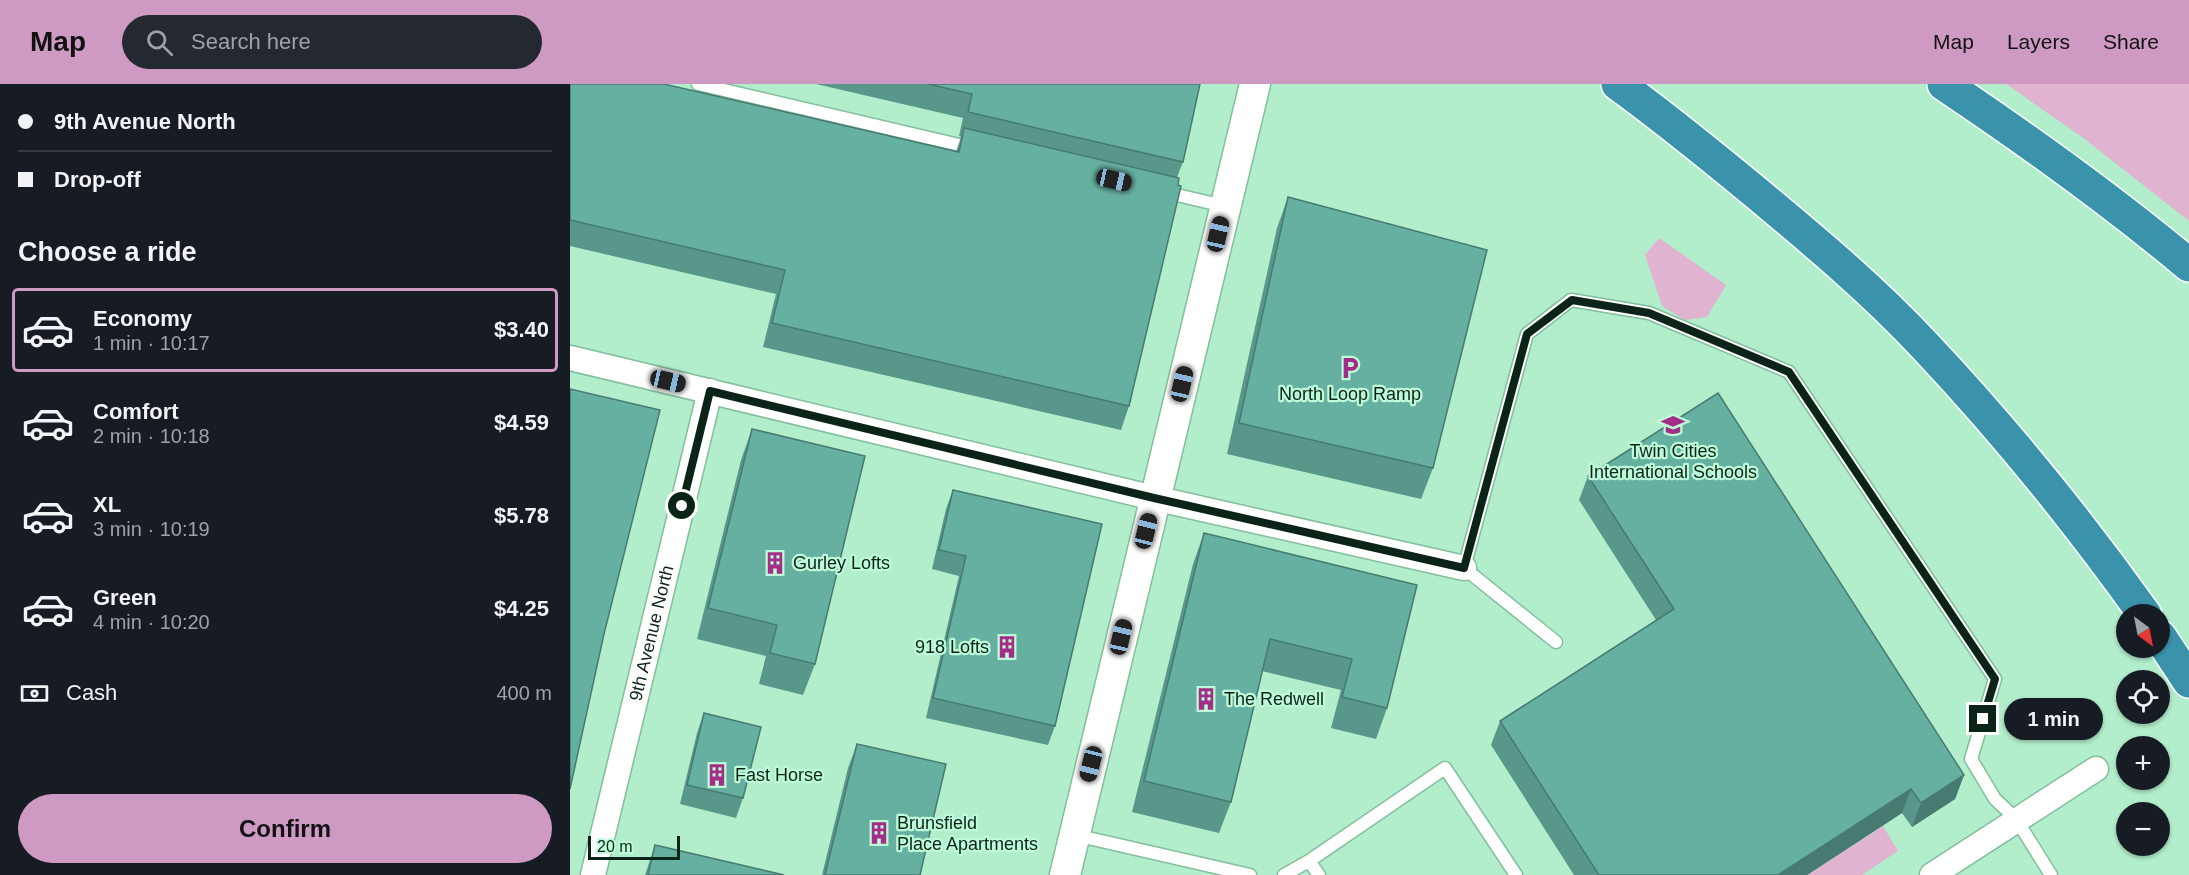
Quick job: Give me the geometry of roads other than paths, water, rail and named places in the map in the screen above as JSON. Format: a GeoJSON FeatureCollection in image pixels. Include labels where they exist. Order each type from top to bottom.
{"type":"FeatureCollection","features":[{"type":"Feature","properties":{"kind":"highway"},"geometry":{"type":"LineString","coordinates":[[1618,84],[1658,112],[1822,247],[1925,346],[2029,464],[2137,604]]}},
{"type":"Feature","properties":{"kind":"highway"},"geometry":{"type":"LineString","coordinates":[[1944,84],[2047,153],[2189,265]]}},
{"type":"Feature","properties":{"kind":"highway"},"geometry":{"type":"LineString","coordinates":[[2170,652],[2189,681]]}},
{"type":"Feature","properties":{"kind":"street"},"geometry":{"type":"LineString","coordinates":[[1065,875],[1255,84]]}},
{"type":"Feature","properties":{"kind":"street"},"geometry":{"type":"LineString","coordinates":[[570,358],[1154,498],[1464,568]]}},
{"type":"Feature","properties":{"kind":"street","name":"9th Avenue North"},"geometry":{"type":"LineString","coordinates":[[593,875],[710,391]]}},
{"type":"Feature","properties":{"kind":"street"},"geometry":{"type":"LineString","coordinates":[[1932,875],[2096,769]]}},
{"type":"Feature","properties":{"kind":"lane"},"geometry":{"type":"LineString","coordinates":[[698,84],[987,151]]}},
{"type":"Feature","properties":{"kind":"lane"},"geometry":{"type":"LineString","coordinates":[[1148,189],[1224,206]]}},
{"type":"Feature","properties":{"kind":"lane"},"geometry":{"type":"LineString","coordinates":[[1556,642],[1464,568],[1527,334],[1572,300],[1649,313],[1789,372],[1995,679],[1971,759],[1995,799],[2016,819],[2051,875]]}},
{"type":"Feature","properties":{"kind":"lane"},"geometry":{"type":"LineString","coordinates":[[1284,875],[1310,861],[1445,768],[1516,875]]}},
{"type":"Feature","properties":{"kind":"lane"},"geometry":{"type":"LineString","coordinates":[[1074,835],[1250,875]]}},
{"type":"Feature","properties":{"kind":"lane"},"geometry":{"type":"LineString","coordinates":[[1310,861],[1319,875]]}},
{"type":"Feature","properties":{"kind":"place","name":"North Loop Ramp"},"geometry":{"type":"Point","coordinates":[1350,368]}},
{"type":"Feature","properties":{"kind":"place","name":"Twin Cities International Schools"},"geometry":{"type":"Point","coordinates":[1673,425]}},
{"type":"Feature","properties":{"kind":"place","name":"Gurley Lofts"},"geometry":{"type":"Point","coordinates":[775,563]}},
{"type":"Feature","properties":{"kind":"place","name":"918 Lofts"},"geometry":{"type":"Point","coordinates":[1007,647]}},
{"type":"Feature","properties":{"kind":"place","name":"The Redwell"},"geometry":{"type":"Point","coordinates":[1206,699]}},
{"type":"Feature","properties":{"kind":"place","name":"Fast Horse"},"geometry":{"type":"Point","coordinates":[717,775]}},
{"type":"Feature","properties":{"kind":"place","name":"Brunsfield Place Apartments"},"geometry":{"type":"Point","coordinates":[879,833]}}]}
